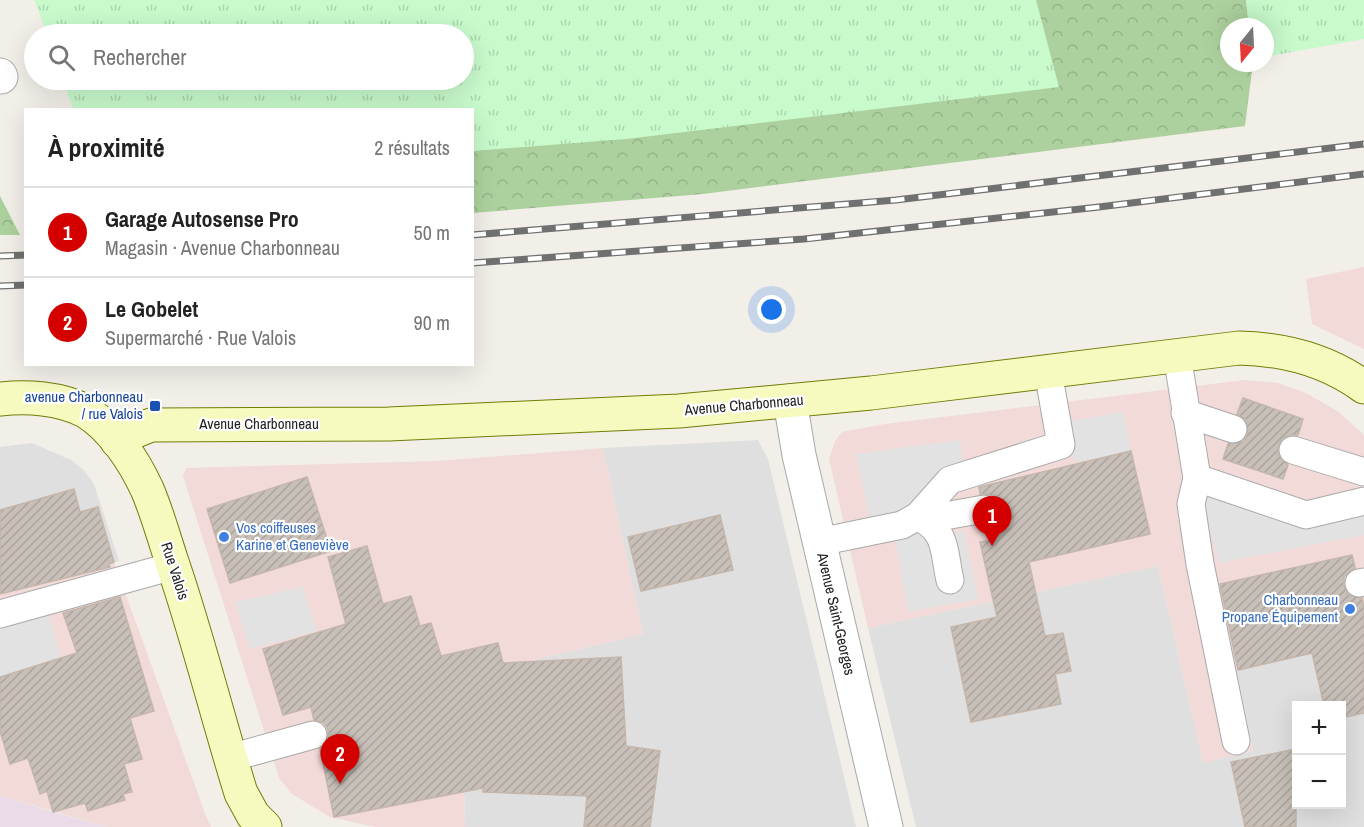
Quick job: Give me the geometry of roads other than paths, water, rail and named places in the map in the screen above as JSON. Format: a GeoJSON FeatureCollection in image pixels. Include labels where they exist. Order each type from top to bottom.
{"type":"FeatureCollection","features":[{"type":"Feature","properties":{"kind":"street","name":"Avenue Charbonneau"},"geometry":{"type":"LineString","coordinates":[[117,441],[151,425],[389,424],[679,411],[790,401],[1239,348],[1281,351],[1307,358],[1364,387]]}},
{"type":"Feature","properties":{"kind":"street","name":"Rue Valois"},"geometry":{"type":"LineString","coordinates":[[0,399],[17,397],[65,404],[85,412],[117,441],[147,489],[173,566],[241,793],[253,815],[266,827]]}},
{"type":"Feature","properties":{"kind":"street","name":"Avenue Saint-Georges"},"geometry":{"type":"LineString","coordinates":[[790,401],[819,542],[886,827]]}},
{"type":"Feature","properties":{"kind":"lane"},"geometry":{"type":"LineString","coordinates":[[1177,355],[1197,478],[1191,504],[1200,564],[1236,741]]}},
{"type":"Feature","properties":{"kind":"lane"},"geometry":{"type":"LineString","coordinates":[[819,542],[902,525],[918,516],[950,480],[1041,461],[1061,446],[1048,371]]}},
{"type":"Feature","properties":{"kind":"lane"},"geometry":{"type":"LineString","coordinates":[[1185,413],[1233,429]]}},
{"type":"Feature","properties":{"kind":"lane"},"geometry":{"type":"LineString","coordinates":[[1293,450],[1364,472]]}},
{"type":"Feature","properties":{"kind":"lane"},"geometry":{"type":"LineString","coordinates":[[1197,478],[1306,514],[1364,501]]}},
{"type":"Feature","properties":{"kind":"lane"},"geometry":{"type":"LineString","coordinates":[[918,516],[939,517],[984,509]]}},
{"type":"Feature","properties":{"kind":"lane"},"geometry":{"type":"LineString","coordinates":[[918,516],[934,526],[941,535],[950,580]]}},
{"type":"Feature","properties":{"kind":"lane"},"geometry":{"type":"LineString","coordinates":[[0,614],[173,566]]}},
{"type":"Feature","properties":{"kind":"lane"},"geometry":{"type":"LineString","coordinates":[[230,758],[313,735]]}},
{"type":"Feature","properties":{"kind":"railway"},"geometry":{"type":"LineString","coordinates":[[474,235],[896,200],[1364,144]]}},
{"type":"Feature","properties":{"kind":"railway"},"geometry":{"type":"LineString","coordinates":[[474,263],[804,239],[1099,207],[1364,174]]}},
{"type":"Feature","properties":{"kind":"railway"},"geometry":{"type":"LineString","coordinates":[[0,256],[24,255]]}},
{"type":"Feature","properties":{"kind":"railway"},"geometry":{"type":"LineString","coordinates":[[0,286],[24,285]]}},
{"type":"Feature","properties":{"kind":"place","name":"avenue Charbonneau / rue Valois"},"geometry":{"type":"Point","coordinates":[155,406]}},
{"type":"Feature","properties":{"kind":"place","name":"Vos coiffeuses Karine et Geneviève"},"geometry":{"type":"Point","coordinates":[224,537]}},
{"type":"Feature","properties":{"kind":"place","name":"Garage Autosense Pro"},"geometry":{"type":"Point","coordinates":[992,546]}},
{"type":"Feature","properties":{"kind":"place","name":"Charbonneau Propane Équipement"},"geometry":{"type":"Point","coordinates":[1350,609]}},
{"type":"Feature","properties":{"kind":"place","name":"Le Gobelet"},"geometry":{"type":"Point","coordinates":[340,784]}}]}
